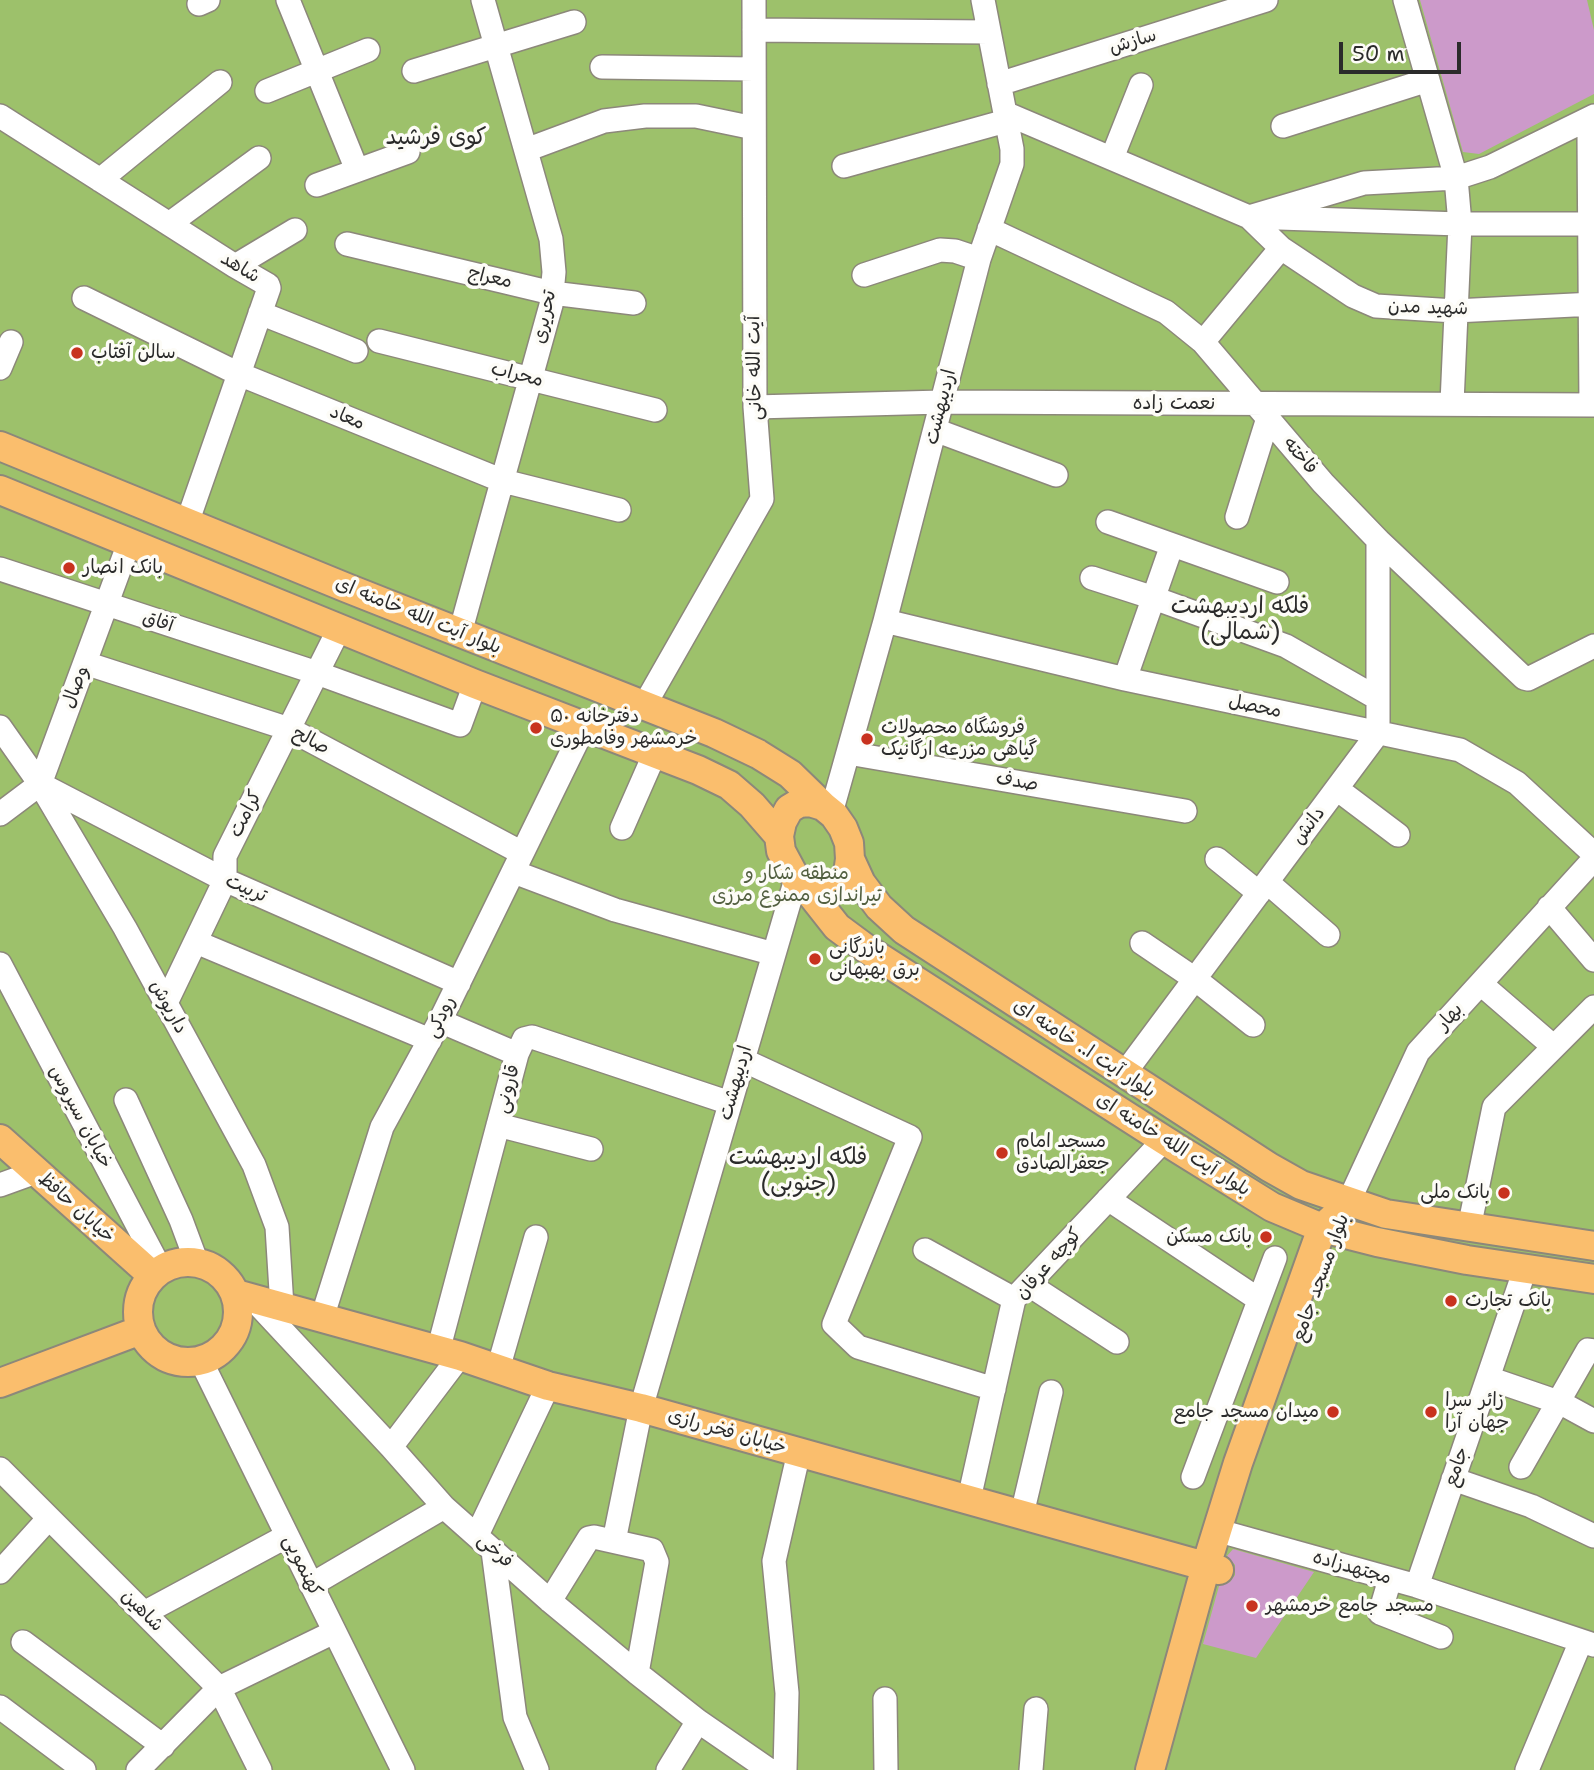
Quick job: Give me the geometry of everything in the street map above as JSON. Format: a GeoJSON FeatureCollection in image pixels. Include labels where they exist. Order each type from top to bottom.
{"type":"FeatureCollection","features":[{"type":"Feature","properties":{"kind":"main road","name":"بلوار آیت الله خامنه ای"},"geometry":{"type":"LineString","coordinates":[[0,446],[714,733],[758,754],[790,774],[827,810]]}},
{"type":"Feature","properties":{"kind":"main road"},"geometry":{"type":"LineString","coordinates":[[0,490],[730,785],[779,836]]}},
{"type":"Feature","properties":{"kind":"main road"},"geometry":{"type":"LineString","coordinates":[[446,671],[460,633]]}},
{"type":"Feature","properties":{"kind":"main road"},"geometry":{"type":"LineString","coordinates":[[810,802],[827,810],[843,828],[849,844],[850,859],[848,873],[841,884],[831,891],[820,892],[802,884],[781,851],[779,836],[782,822],[789,810],[799,803],[810,802]]}},
{"type":"Feature","properties":{"kind":"main road","name":"بلوار آیت ا.. خامنه ای"},"geometry":{"type":"LineString","coordinates":[[850,859],[861,883],[879,908],[904,930],[1269,1167],[1301,1185],[1348,1203]]}},
{"type":"Feature","properties":{"kind":"main road","name":"بلوار آیت الله خامنه ای"},"geometry":{"type":"LineString","coordinates":[[802,884],[837,927],[858,943],[1272,1207],[1331,1231],[1467,1260],[1594,1279]]}},
{"type":"Feature","properties":{"kind":"main road","name":"خیابان حافظ"},"geometry":{"type":"LineString","coordinates":[[0,1139],[157,1273]]}},
{"type":"Feature","properties":{"kind":"main road"},"geometry":{"type":"LineString","coordinates":[[1348,1203],[1386,1214],[1469,1228],[1592,1241]]}},
{"type":"Feature","properties":{"kind":"main road","name":"بلوار مسجد جامع"},"geometry":{"type":"LineString","coordinates":[[1164,1770],[1238,1463],[1331,1231],[1348,1203]]}},
{"type":"Feature","properties":{"kind":"main road","name":"بلوار مسجد جامع"},"geometry":{"type":"LineString","coordinates":[[1150,1770],[1212,1568],[1230,1534],[1331,1231]]}},
{"type":"Feature","properties":{"kind":"main road"},"geometry":{"type":"LineString","coordinates":[[197,1263],[217,1271],[244,1296],[239,1308],[238,1322],[225,1347],[214,1356],[186,1363],[165,1357],[148,1343],[138,1316],[139,1301],[144,1288],[157,1273],[174,1264],[197,1263]]}},
{"type":"Feature","properties":{"kind":"main road","name":"خیابان فخر رازی"},"geometry":{"type":"LineString","coordinates":[[244,1296],[449,1353],[548,1386],[641,1408],[1212,1568]]}},
{"type":"Feature","properties":{"kind":"main road"},"geometry":{"type":"LineString","coordinates":[[0,1383],[141,1330]]}},
{"type":"Feature","properties":{"kind":"street"},"geometry":{"type":"LineString","coordinates":[[288,0],[357,170]]}},
{"type":"Feature","properties":{"kind":"street","name":"تحریری"},"geometry":{"type":"LineString","coordinates":[[460,633],[551,305],[554,272],[551,239],[483,0]]}},
{"type":"Feature","properties":{"kind":"street","name":"آیت الله خانی"},"geometry":{"type":"LineString","coordinates":[[644,706],[762,499],[755,407],[754,0]]}},
{"type":"Feature","properties":{"kind":"street","name":"اردیبهشت"},"geometry":{"type":"LineString","coordinates":[[827,810],[848,753],[885,621],[979,259],[1012,164],[1006,117],[983,0]]}},
{"type":"Feature","properties":{"kind":"street","name":"سازش"},"geometry":{"type":"LineString","coordinates":[[999,84],[1266,0]]}},
{"type":"Feature","properties":{"kind":"street"},"geometry":{"type":"LineString","coordinates":[[1405,0],[1456,178],[1460,224],[1452,403]]}},
{"type":"Feature","properties":{"kind":"street"},"geometry":{"type":"LineString","coordinates":[[414,71],[574,22]]}},
{"type":"Feature","properties":{"kind":"street"},"geometry":{"type":"LineString","coordinates":[[754,30],[989,32]]}},
{"type":"Feature","properties":{"kind":"street"},"geometry":{"type":"LineString","coordinates":[[267,91],[368,50]]}},
{"type":"Feature","properties":{"kind":"street"},"geometry":{"type":"LineString","coordinates":[[602,68],[754,69]]}},
{"type":"Feature","properties":{"kind":"street"},"geometry":{"type":"LineString","coordinates":[[1283,125],[1428,80]]}},
{"type":"Feature","properties":{"kind":"street"},"geometry":{"type":"LineString","coordinates":[[100,180],[220,82]]}},
{"type":"Feature","properties":{"kind":"street"},"geometry":{"type":"LineString","coordinates":[[1112,158],[1140,85]]}},
{"type":"Feature","properties":{"kind":"street","name":"شاهد"},"geometry":{"type":"LineString","coordinates":[[0,116],[235,267],[268,285],[187,523]]}},
{"type":"Feature","properties":{"kind":"street"},"geometry":{"type":"LineString","coordinates":[[526,150],[604,121],[645,116],[696,116],[754,128]]}},
{"type":"Feature","properties":{"kind":"street"},"geometry":{"type":"LineString","coordinates":[[1249,217],[1364,183],[1456,178],[1490,167],[1594,116]]}},
{"type":"Feature","properties":{"kind":"street"},"geometry":{"type":"LineString","coordinates":[[844,166],[1006,117]]}},
{"type":"Feature","properties":{"kind":"street","name":"شهید مدن"},"geometry":{"type":"LineString","coordinates":[[1006,117],[1112,158],[1249,217],[1281,248],[1353,296],[1376,306],[1455,311],[1592,304]]}},
{"type":"Feature","properties":{"kind":"street"},"geometry":{"type":"LineString","coordinates":[[1592,405],[1592,150],[1589,134],[1594,125]]}},
{"type":"Feature","properties":{"kind":"street"},"geometry":{"type":"LineString","coordinates":[[317,185],[408,152]]}},
{"type":"Feature","properties":{"kind":"street"},"geometry":{"type":"LineString","coordinates":[[169,224],[259,158]]}},
{"type":"Feature","properties":{"kind":"street","name":"شهید مدن"},"geometry":{"type":"LineString","coordinates":[[1249,217],[1460,224],[1592,224]]}},
{"type":"Feature","properties":{"kind":"street","name":"فاخته"},"geometry":{"type":"LineString","coordinates":[[989,229],[1166,312],[1203,342],[1323,483],[1378,540],[1525,679],[1594,646]]}},
{"type":"Feature","properties":{"kind":"street"},"geometry":{"type":"LineString","coordinates":[[235,267],[295,230]]}},
{"type":"Feature","properties":{"kind":"street","name":"معراج"},"geometry":{"type":"LineString","coordinates":[[347,244],[552,293],[634,303]]}},
{"type":"Feature","properties":{"kind":"street"},"geometry":{"type":"LineString","coordinates":[[1203,342],[1281,248]]}},
{"type":"Feature","properties":{"kind":"street"},"geometry":{"type":"LineString","coordinates":[[864,275],[940,250],[955,251],[979,259]]}},
{"type":"Feature","properties":{"kind":"street","name":"معاد"},"geometry":{"type":"LineString","coordinates":[[84,298],[239,374],[503,481],[619,510]]}},
{"type":"Feature","properties":{"kind":"street"},"geometry":{"type":"LineString","coordinates":[[260,313],[356,351]]}},
{"type":"Feature","properties":{"kind":"street","name":"محراب"},"geometry":{"type":"LineString","coordinates":[[379,341],[655,410]]}},
{"type":"Feature","properties":{"kind":"street"},"geometry":{"type":"LineString","coordinates":[[0,368],[11,342]]}},
{"type":"Feature","properties":{"kind":"street","name":"نعمت زاده"},"geometry":{"type":"LineString","coordinates":[[755,407],[942,402],[1261,411],[1452,403],[1592,405]]}},
{"type":"Feature","properties":{"kind":"street"},"geometry":{"type":"LineString","coordinates":[[1237,517],[1261,411]]}},
{"type":"Feature","properties":{"kind":"street"},"geometry":{"type":"LineString","coordinates":[[935,430],[1056,475]]}},
{"type":"Feature","properties":{"kind":"street"},"geometry":{"type":"LineString","coordinates":[[1108,522],[1277,582]]}},
{"type":"Feature","properties":{"kind":"street"},"geometry":{"type":"LineString","coordinates":[[1378,540],[1378,733]]}},
{"type":"Feature","properties":{"kind":"street","name":"وصال"},"geometry":{"type":"LineString","coordinates":[[40,783],[129,543]]}},
{"type":"Feature","properties":{"kind":"street"},"geometry":{"type":"LineString","coordinates":[[1125,679],[1172,545]]}},
{"type":"Feature","properties":{"kind":"street","name":"آفاق"},"geometry":{"type":"LineString","coordinates":[[0,569],[317,673],[460,725],[475,684]]}},
{"type":"Feature","properties":{"kind":"street"},"geometry":{"type":"LineString","coordinates":[[1092,578],[1154,597],[1286,646],[1377,698]]}},
{"type":"Feature","properties":{"kind":"street","name":"محصل"},"geometry":{"type":"LineString","coordinates":[[885,621],[1125,679],[1460,750],[1517,783],[1594,857]]}},
{"type":"Feature","properties":{"kind":"street","name":"کرامت"},"geometry":{"type":"LineString","coordinates":[[166,1003],[225,880],[225,856],[340,629]]}},
{"type":"Feature","properties":{"kind":"street","name":"صالح"},"geometry":{"type":"LineString","coordinates":[[85,663],[289,729],[518,862],[615,910],[774,954]]}},
{"type":"Feature","properties":{"kind":"street","name":"رودکی"},"geometry":{"type":"LineString","coordinates":[[322,1318],[382,1127],[459,983],[585,725]]}},
{"type":"Feature","properties":{"kind":"street","name":"داریوش"},"geometry":{"type":"LineString","coordinates":[[0,727],[40,783],[125,928],[254,1165],[276,1227],[282,1307]]}},
{"type":"Feature","properties":{"kind":"street","name":"دانش"},"geometry":{"type":"LineString","coordinates":[[1124,1074],[1378,733]]}},
{"type":"Feature","properties":{"kind":"street"},"geometry":{"type":"LineString","coordinates":[[622,828],[655,753]]}},
{"type":"Feature","properties":{"kind":"street","name":"صدف"},"geometry":{"type":"LineString","coordinates":[[848,753],[1185,811]]}},
{"type":"Feature","properties":{"kind":"street"},"geometry":{"type":"LineString","coordinates":[[0,814],[40,783]]}},
{"type":"Feature","properties":{"kind":"street","name":"تربیت"},"geometry":{"type":"LineString","coordinates":[[40,783],[225,880],[459,983]]}},
{"type":"Feature","properties":{"kind":"street"},"geometry":{"type":"LineString","coordinates":[[1337,789],[1398,835]]}},
{"type":"Feature","properties":{"kind":"street","name":"بهار"},"geometry":{"type":"LineString","coordinates":[[1348,1203],[1419,1052],[1594,857]]}},
{"type":"Feature","properties":{"kind":"street"},"geometry":{"type":"LineString","coordinates":[[1217,859],[1263,887],[1328,935]]}},
{"type":"Feature","properties":{"kind":"street","name":"اردیبهشت"},"geometry":{"type":"LineString","coordinates":[[614,1541],[641,1408],[774,954],[802,884]]}},
{"type":"Feature","properties":{"kind":"street"},"geometry":{"type":"LineString","coordinates":[[1549,908],[1594,960]]}},
{"type":"Feature","properties":{"kind":"street"},"geometry":{"type":"LineString","coordinates":[[196,942],[435,1030],[517,1054]]}},
{"type":"Feature","properties":{"kind":"street"},"geometry":{"type":"LineString","coordinates":[[1142,943],[1195,979],[1253,1025]]}},
{"type":"Feature","properties":{"kind":"street","name":"خیابان سیروس"},"geometry":{"type":"LineString","coordinates":[[0,964],[157,1273]]}},
{"type":"Feature","properties":{"kind":"street"},"geometry":{"type":"LineString","coordinates":[[1481,984],[1554,1046]]}},
{"type":"Feature","properties":{"kind":"street"},"geometry":{"type":"LineString","coordinates":[[1469,1228],[1494,1107],[1594,1007]]}},
{"type":"Feature","properties":{"kind":"street","name":"قارونی"},"geometry":{"type":"LineString","coordinates":[[449,1353],[498,1125],[517,1054],[524,1039],[532,1037],[730,1103]]}},
{"type":"Feature","properties":{"kind":"street"},"geometry":{"type":"LineString","coordinates":[[743,1060],[910,1137],[834,1324],[858,1347],[994,1390]]}},
{"type":"Feature","properties":{"kind":"street"},"geometry":{"type":"LineString","coordinates":[[126,1100],[181,1220],[197,1263]]}},
{"type":"Feature","properties":{"kind":"street"},"geometry":{"type":"LineString","coordinates":[[498,1125],[590,1149]]}},
{"type":"Feature","properties":{"kind":"street","name":"کوچه عرفان"},"geometry":{"type":"LineString","coordinates":[[969,1499],[994,1390],[1021,1291],[1164,1140]]}},
{"type":"Feature","properties":{"kind":"street"},"geometry":{"type":"LineString","coordinates":[[0,1185],[36,1172]]}},
{"type":"Feature","properties":{"kind":"street"},"geometry":{"type":"LineString","coordinates":[[1108,1199],[1258,1299]]}},
{"type":"Feature","properties":{"kind":"street"},"geometry":{"type":"LineString","coordinates":[[498,1369],[537,1237]]}},
{"type":"Feature","properties":{"kind":"street"},"geometry":{"type":"LineString","coordinates":[[925,1250],[1021,1291],[1117,1342]]}},
{"type":"Feature","properties":{"kind":"street"},"geometry":{"type":"LineString","coordinates":[[1194,1478],[1275,1258]]}},
{"type":"Feature","properties":{"kind":"street","name":"جامع"},"geometry":{"type":"LineString","coordinates":[[1417,1586],[1525,1269]]}},
{"type":"Feature","properties":{"kind":"street","name":"فرخی"},"geometry":{"type":"LineString","coordinates":[[244,1296],[391,1447],[444,1507],[550,1601],[637,1673],[698,1721],[769,1770]]}},
{"type":"Feature","properties":{"kind":"street"},"geometry":{"type":"LineString","coordinates":[[1521,1467],[1588,1350],[1594,1351]]}},
{"type":"Feature","properties":{"kind":"street"},"geometry":{"type":"LineString","coordinates":[[391,1447],[449,1353]]}},
{"type":"Feature","properties":{"kind":"street","name":"کهنمویی"},"geometry":{"type":"LineString","coordinates":[[201,1361],[403,1770]]}},
{"type":"Feature","properties":{"kind":"street"},"geometry":{"type":"LineString","coordinates":[[1488,1378],[1558,1402],[1594,1421]]}},
{"type":"Feature","properties":{"kind":"street"},"geometry":{"type":"LineString","coordinates":[[477,1535],[548,1386]]}},
{"type":"Feature","properties":{"kind":"street"},"geometry":{"type":"LineString","coordinates":[[1022,1514],[1051,1392]]}},
{"type":"Feature","properties":{"kind":"street"},"geometry":{"type":"LineString","coordinates":[[785,1770],[787,1693],[774,1561],[799,1452]]}},
{"type":"Feature","properties":{"kind":"street","name":"شاهین"},"geometry":{"type":"LineString","coordinates":[[0,1469],[219,1688],[260,1770]]}},
{"type":"Feature","properties":{"kind":"street"},"geometry":{"type":"LineString","coordinates":[[1453,1479],[1531,1506],[1594,1536]]}},
{"type":"Feature","properties":{"kind":"street"},"geometry":{"type":"LineString","coordinates":[[312,1585],[444,1507]]}},
{"type":"Feature","properties":{"kind":"street"},"geometry":{"type":"LineString","coordinates":[[0,1572],[49,1518]]}},
{"type":"Feature","properties":{"kind":"street","name":"مجتهدزاده"},"geometry":{"type":"LineString","coordinates":[[1230,1534],[1417,1586],[1588,1643]]}},
{"type":"Feature","properties":{"kind":"street"},"geometry":{"type":"LineString","coordinates":[[144,1613],[287,1536]]}},
{"type":"Feature","properties":{"kind":"street"},"geometry":{"type":"LineString","coordinates":[[550,1601],[589,1538],[652,1550],[656,1557],[637,1673]]}},
{"type":"Feature","properties":{"kind":"street"},"geometry":{"type":"LineString","coordinates":[[493,1551],[515,1717],[537,1770]]}},
{"type":"Feature","properties":{"kind":"street"},"geometry":{"type":"LineString","coordinates":[[1390,1579],[1380,1613],[1441,1637]]}},
{"type":"Feature","properties":{"kind":"street"},"geometry":{"type":"LineString","coordinates":[[138,1770],[219,1688],[334,1632]]}},
{"type":"Feature","properties":{"kind":"street"},"geometry":{"type":"LineString","coordinates":[[23,1642],[163,1746]]}},
{"type":"Feature","properties":{"kind":"street"},"geometry":{"type":"LineString","coordinates":[[1527,1770],[1588,1643]]}},
{"type":"Feature","properties":{"kind":"street"},"geometry":{"type":"LineString","coordinates":[[885,1699],[886,1770]]}},
{"type":"Feature","properties":{"kind":"street"},"geometry":{"type":"LineString","coordinates":[[0,1707],[84,1770]]}},
{"type":"Feature","properties":{"kind":"street"},"geometry":{"type":"LineString","coordinates":[[1031,1770],[1036,1709]]}},
{"type":"Feature","properties":{"kind":"street"},"geometry":{"type":"LineString","coordinates":[[668,1770],[698,1721]]}},
{"type":"Feature","properties":{"kind":"green space","name":"منطقه شکار و تیراندازی ممنوع مرزی"},"geometry":{"type":"Polygon","coordinates":[[[0,0],[1594,0],[1594,1770],[0,1770],[0,0]]]}},
{"type":"Feature","properties":{"kind":"building"},"geometry":{"type":"Polygon","coordinates":[[[1420,0],[1587,0],[1594,30],[1594,94],[1479,154],[1463,152],[1420,0]]]}},
{"type":"Feature","properties":{"kind":"building","name":"مسجد جامع خرمشهر"},"geometry":{"type":"Polygon","coordinates":[[[1233,1549],[1314,1572],[1256,1658],[1203,1644],[1219,1586],[1230,1582],[1235,1575],[1235,1565],[1227,1556],[1233,1549]]]}},
{"type":"Feature","properties":{"kind":"place","name":"سالن آفتاب"},"geometry":{"type":"Point","coordinates":[77,353]}},
{"type":"Feature","properties":{"kind":"place","name":"بانک انصار"},"geometry":{"type":"Point","coordinates":[69,568]}},
{"type":"Feature","properties":{"kind":"place","name":"دفترخانه ۵۰ خرمشهر وفامطوری"},"geometry":{"type":"Point","coordinates":[536,728]}},
{"type":"Feature","properties":{"kind":"place","name":"فروشگاه محصولات گیاهی مزرعه ارگانیک"},"geometry":{"type":"Point","coordinates":[867,739]}},
{"type":"Feature","properties":{"kind":"place","name":"بازرگانی برق بهبهانی"},"geometry":{"type":"Point","coordinates":[815,959]}},
{"type":"Feature","properties":{"kind":"place","name":"مسجد امام جعفرالصادق"},"geometry":{"type":"Point","coordinates":[1002,1153]}},
{"type":"Feature","properties":{"kind":"place","name":"بانک ملی"},"geometry":{"type":"Point","coordinates":[1504,1193]}},
{"type":"Feature","properties":{"kind":"place","name":"بانک مسکن"},"geometry":{"type":"Point","coordinates":[1266,1237]}},
{"type":"Feature","properties":{"kind":"place","name":"بانک تجارت"},"geometry":{"type":"Point","coordinates":[1451,1301]}},
{"type":"Feature","properties":{"kind":"place","name":"میدان مسجد جامع"},"geometry":{"type":"Point","coordinates":[1333,1412]}},
{"type":"Feature","properties":{"kind":"place","name":"زائر سرا جهان آرا"},"geometry":{"type":"Point","coordinates":[1431,1412]}},
{"type":"Feature","properties":{"kind":"place","name":"مسجد جامع خرمشهر"},"geometry":{"type":"Point","coordinates":[1252,1606]}},
{"type":"Feature","properties":{"kind":"district","name":"کوی فرشید"},"geometry":{"type":"Point","coordinates":[436,138]}},
{"type":"Feature","properties":{"kind":"district","name":"فلکه اردیبهشت (شمالی)"},"geometry":{"type":"Point","coordinates":[1240,620]}},
{"type":"Feature","properties":{"kind":"district","name":"فلکه اردیبهشت (جنوبی)"},"geometry":{"type":"Point","coordinates":[798,1171]}}]}
